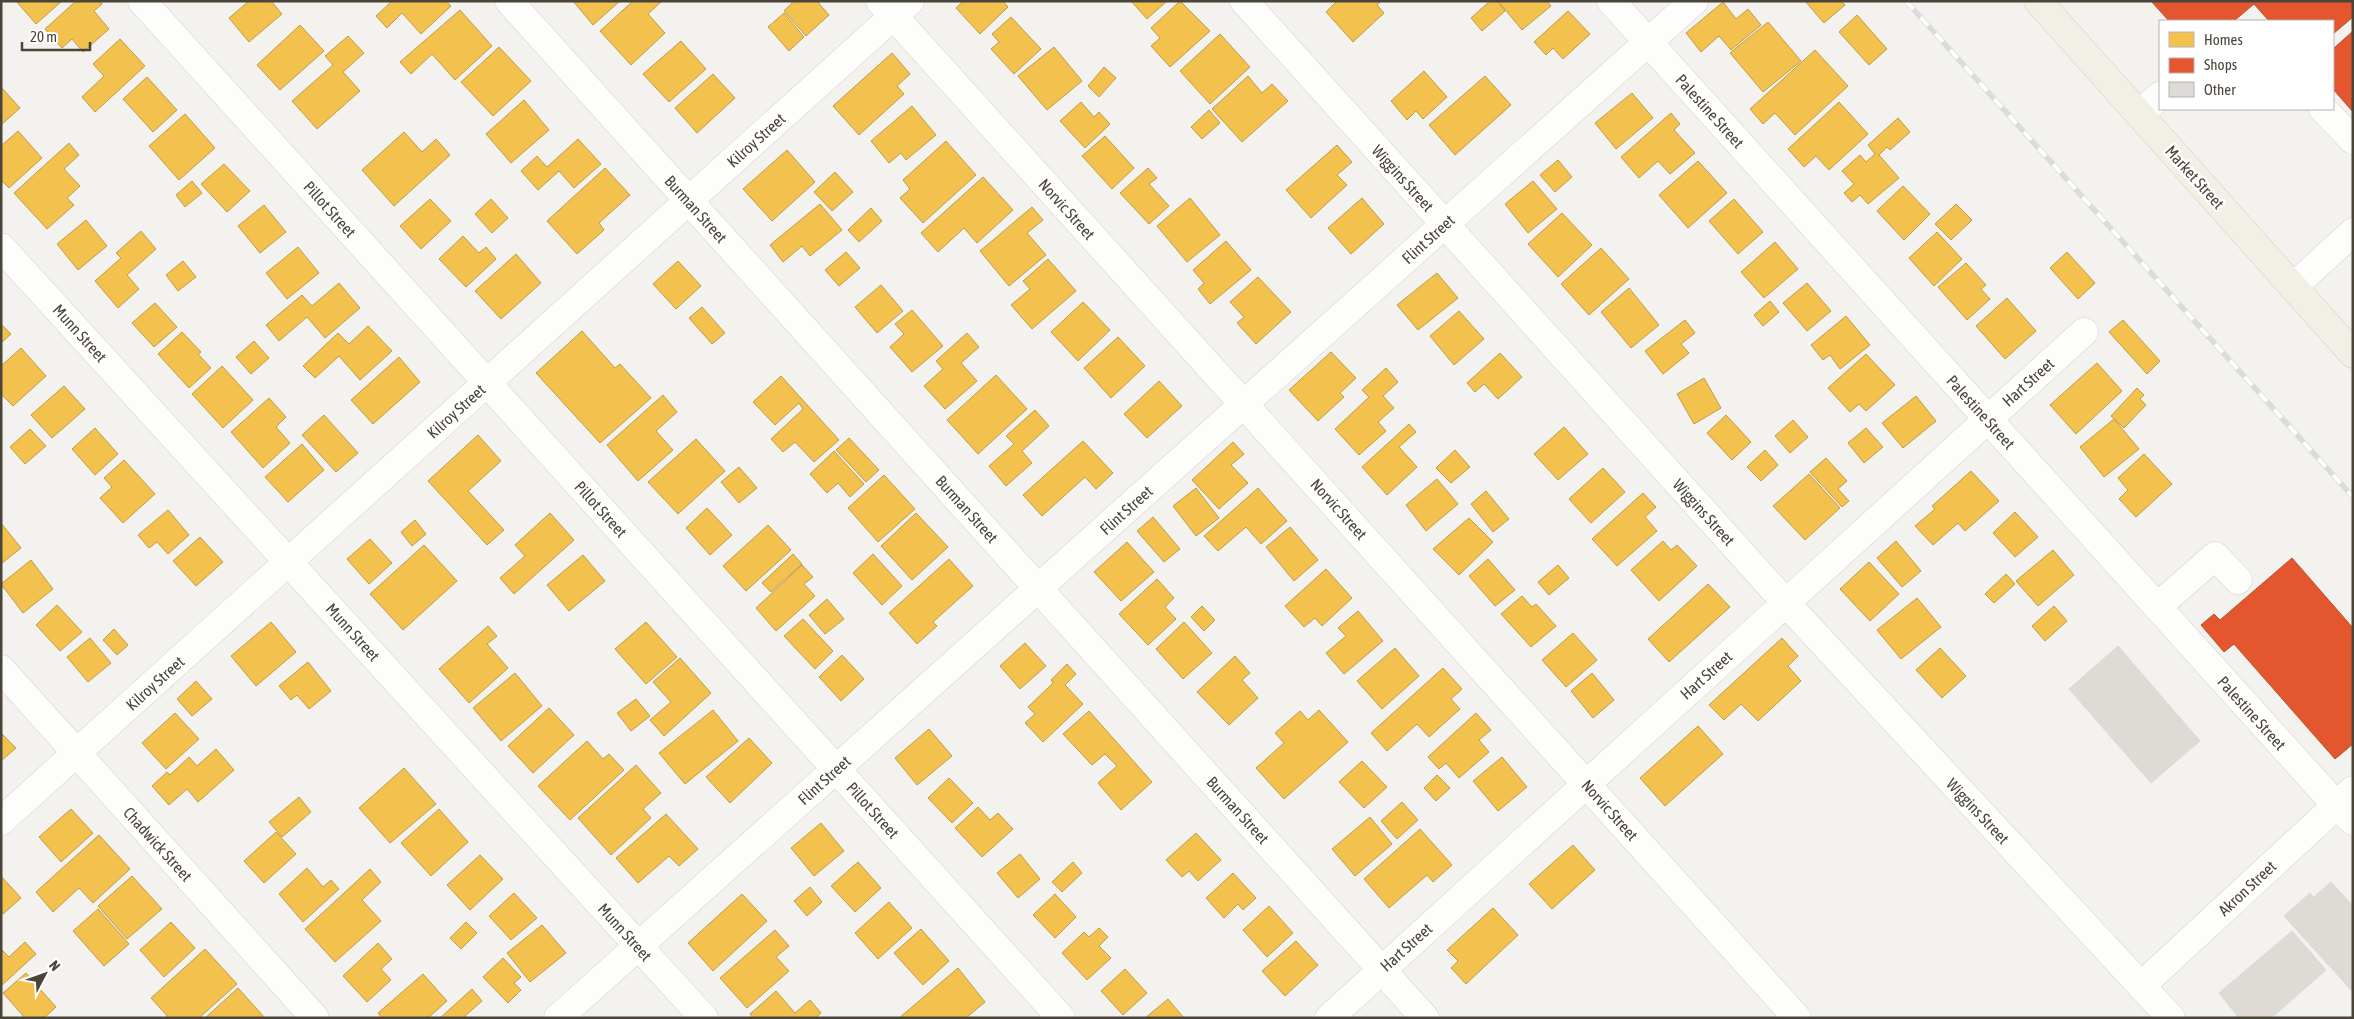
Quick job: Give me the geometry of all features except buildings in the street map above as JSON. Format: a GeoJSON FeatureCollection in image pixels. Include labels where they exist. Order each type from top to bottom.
{"type":"FeatureCollection","features":[{"type":"Feature","properties":{"kind":"main road","name":"Market Street"},"geometry":{"type":"LineString","coordinates":[[2041,2],[2353,354]]}},
{"type":"Feature","properties":{"kind":"street","name":"Pillot Street"},"geometry":{"type":"LineString","coordinates":[[142,1],[1061,1018]]}},
{"type":"Feature","properties":{"kind":"street","name":"Burman Street"},"geometry":{"type":"LineString","coordinates":[[509,1],[1425,1018]]}},
{"type":"Feature","properties":{"kind":"street","name":"Wiggins Street"},"geometry":{"type":"LineString","coordinates":[[1244,1],[1786,603],[2171,1018]]}},
{"type":"Feature","properties":{"kind":"street","name":"Palestine Street"},"geometry":{"type":"LineString","coordinates":[[1611,1],[2157,607],[2347,805]]}},
{"type":"Feature","properties":{"kind":"street","name":"Flint Street"},"geometry":{"type":"LineString","coordinates":[[558,1018],[1694,1]]}},
{"type":"Feature","properties":{"kind":"street","name":"Kilroy Street"},"geometry":{"type":"LineString","coordinates":[[1,822],[689,201],[894,6]]}},
{"type":"Feature","properties":{"kind":"street","name":"Norvic Street"},"geometry":{"type":"LineString","coordinates":[[894,6],[1244,404],[1797,1018]]}},
{"type":"Feature","properties":{"kind":"street"},"geometry":{"type":"LineString","coordinates":[[2139,114],[2159,97]]}},
{"type":"Feature","properties":{"kind":"street"},"geometry":{"type":"LineString","coordinates":[[2324,110],[2353,140]]}},
{"type":"Feature","properties":{"kind":"street"},"geometry":{"type":"LineString","coordinates":[[2293,287],[2353,232]]}},
{"type":"Feature","properties":{"kind":"street","name":"Munn Street"},"geometry":{"type":"LineString","coordinates":[[1,247],[704,1018]]}},
{"type":"Feature","properties":{"kind":"street","name":"Hart Street"},"geometry":{"type":"LineString","coordinates":[[1329,1018],[2084,332]]}},
{"type":"Feature","properties":{"kind":"street"},"geometry":{"type":"LineString","coordinates":[[2157,607],[2216,556],[2238,580]]}},
{"type":"Feature","properties":{"kind":"street","name":"Chadwick Street"},"geometry":{"type":"LineString","coordinates":[[1,669],[314,1018]]}},
{"type":"Feature","properties":{"kind":"street","name":"Akron Street"},"geometry":{"type":"LineString","coordinates":[[2141,986],[2347,805]]}},
{"type":"Feature","properties":{"kind":"railway"},"geometry":{"type":"LineString","coordinates":[[1906,1],[2353,497]]}}]}
